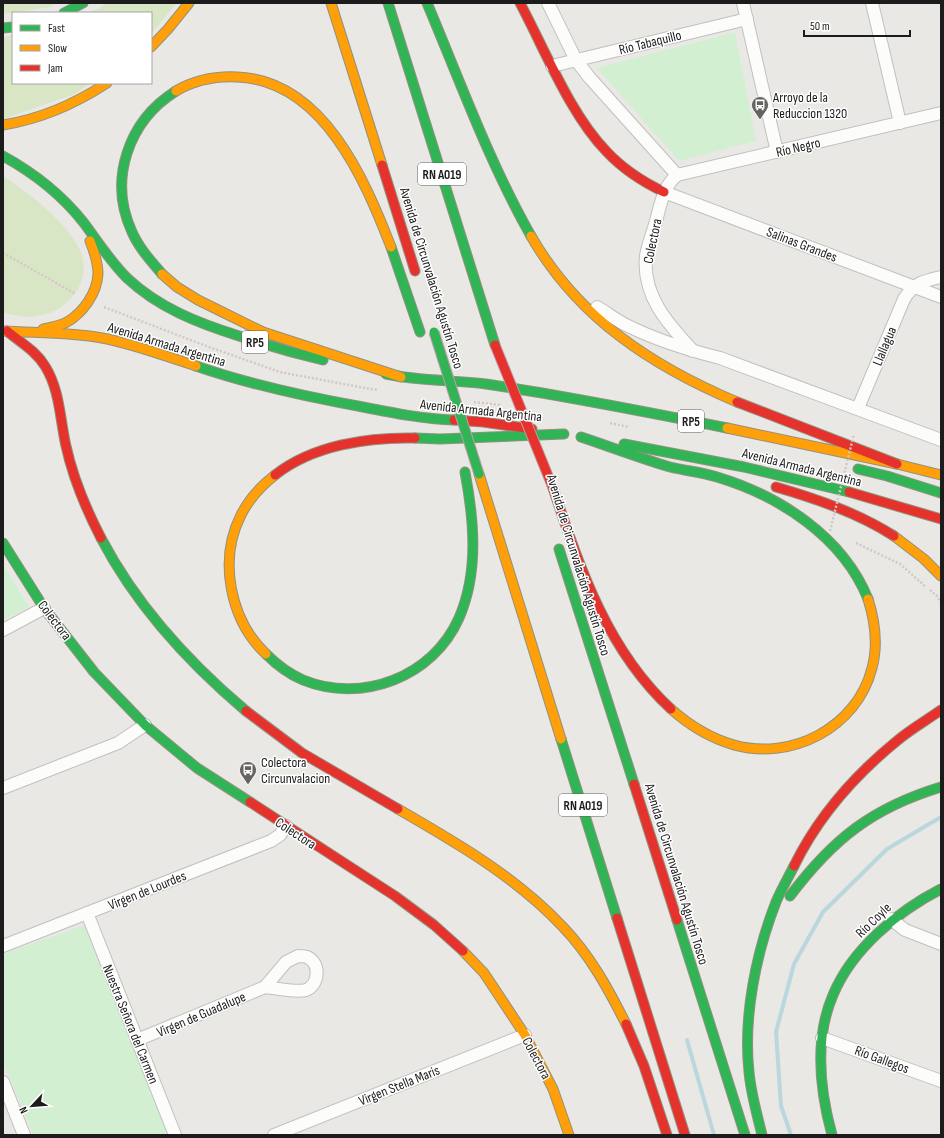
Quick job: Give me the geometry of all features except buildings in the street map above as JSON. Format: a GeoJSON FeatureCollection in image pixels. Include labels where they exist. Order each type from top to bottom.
{"type":"FeatureCollection","features":[{"type":"Feature","properties":{"kind":"main road"},"geometry":{"type":"LineString","coordinates":[[66,12],[84,3]]}},
{"type":"Feature","properties":{"kind":"main road"},"geometry":{"type":"LineString","coordinates":[[152,46],[189,3]]}},
{"type":"Feature","properties":{"kind":"main road","name":"Avenida de Circunvalación Agustín Tosco"},"geometry":{"type":"LineString","coordinates":[[331,3],[418,281]]}},
{"type":"Feature","properties":{"kind":"main road","name":"RN A019"},"geometry":{"type":"LineString","coordinates":[[388,3],[530,456]]}},
{"type":"Feature","properties":{"kind":"main road"},"geometry":{"type":"LineString","coordinates":[[427,3],[509,193],[531,235],[544,258],[557,275],[607,327],[632,346],[680,375],[776,419],[842,442],[897,464]]}},
{"type":"Feature","properties":{"kind":"main road"},"geometry":{"type":"LineString","coordinates":[[520,3],[578,115],[590,132],[601,146],[634,175],[664,192]]}},
{"type":"Feature","properties":{"kind":"main road"},"geometry":{"type":"LineString","coordinates":[[401,377],[264,332],[208,306],[181,290],[164,276],[149,260],[136,242],[128,224],[123,204],[121,184],[122,166],[127,148],[134,133],[145,117],[177,90],[195,82],[216,77],[241,77],[266,82],[289,92],[312,110],[340,142],[352,160],[368,190],[394,254],[422,335]]}},
{"type":"Feature","properties":{"kind":"main road"},"geometry":{"type":"LineString","coordinates":[[3,125],[29,120],[50,113],[80,99],[106,84]]}},
{"type":"Feature","properties":{"kind":"main road","name":"Avenida Armada Argentina"},"geometry":{"type":"LineString","coordinates":[[3,156],[29,171],[58,194],[71,208],[108,257],[123,274],[148,297],[185,317],[262,344],[345,366],[401,377],[484,384],[624,407],[897,464],[941,476]]}},
{"type":"Feature","properties":{"kind":"main road","name":"Avenida Armada Argentina"},"geometry":{"type":"LineString","coordinates":[[19,332],[54,327],[68,321],[89,301],[95,290],[98,275],[96,258],[90,241],[71,208]]}},
{"type":"Feature","properties":{"kind":"main road","name":"Avenida de Circunvalación Agustín Tosco"},"geometry":{"type":"LineString","coordinates":[[433,329],[685,1135]]}},
{"type":"Feature","properties":{"kind":"main road"},"geometry":{"type":"LineString","coordinates":[[5,331],[27,347],[41,361],[49,373],[54,388],[73,471],[83,498],[113,560],[132,589],[154,618],[184,653],[218,686],[253,717],[291,746],[327,769],[454,841],[529,894],[562,927],[584,952],[613,999],[635,1042],[667,1135]]}},
{"type":"Feature","properties":{"kind":"main road","name":"Avenida Armada Argentina"},"geometry":{"type":"LineString","coordinates":[[5,331],[66,334],[102,338],[146,350],[250,383],[311,398],[427,419],[483,422],[564,434],[696,458],[791,478],[886,502],[941,519]]}},
{"type":"Feature","properties":{"kind":"main road"},"geometry":{"type":"LineString","coordinates":[[495,345],[553,488],[576,557],[587,583],[626,658],[657,697],[687,722],[707,734],[733,745],[760,749],[789,747],[808,741],[836,724],[859,698],[872,670],[875,653],[873,618],[868,599],[860,582],[849,565],[823,536],[787,510],[744,488],[718,478],[665,466],[581,437]]}},
{"type":"Feature","properties":{"kind":"main road"},"geometry":{"type":"LineString","coordinates":[[431,352],[457,404],[463,451]]}},
{"type":"Feature","properties":{"kind":"main road"},"geometry":{"type":"LineString","coordinates":[[484,384],[549,404]]}},
{"type":"Feature","properties":{"kind":"main road"},"geometry":{"type":"LineString","coordinates":[[465,469],[470,500],[473,565],[467,596],[460,618],[447,641],[432,657],[417,669],[387,684],[370,688],[334,688],[317,685],[299,678],[282,668],[263,652],[246,630],[238,612],[232,592],[230,556],[233,537],[239,518],[249,501],[260,487],[272,476],[286,466],[305,457],[339,446],[362,442],[404,438],[441,439],[564,434]]}},
{"type":"Feature","properties":{"kind":"main road"},"geometry":{"type":"LineString","coordinates":[[696,458],[746,477]]}},
{"type":"Feature","properties":{"kind":"main road"},"geometry":{"type":"LineString","coordinates":[[847,466],[887,476],[941,493]]}},
{"type":"Feature","properties":{"kind":"main road"},"geometry":{"type":"LineString","coordinates":[[766,484],[841,508],[867,520],[901,540],[930,564],[941,576]]}},
{"type":"Feature","properties":{"kind":"main road","name":"Avenida de Circunvalación Agustín Tosco"},"geometry":{"type":"LineString","coordinates":[[556,538],[744,1135]]}},
{"type":"Feature","properties":{"kind":"main road","name":"Colectora"},"geometry":{"type":"LineString","coordinates":[[3,543],[44,608],[94,672],[145,725],[197,768],[395,896],[434,925],[462,950],[484,973],[525,1035],[553,1089],[568,1134]]}},
{"type":"Feature","properties":{"kind":"main road"},"geometry":{"type":"LineString","coordinates":[[762,1135],[756,1110],[748,1053],[750,999],[760,951],[773,909],[787,878],[804,847],[839,797],[878,756],[909,731],[941,710]]}},
{"type":"Feature","properties":{"kind":"main road"},"geometry":{"type":"LineString","coordinates":[[760,951],[775,920],[797,886],[814,864],[842,837],[876,814],[893,805],[941,787]]}},
{"type":"Feature","properties":{"kind":"main road","name":"Río Coyle"},"geometry":{"type":"LineString","coordinates":[[832,1135],[826,1116],[822,1094],[820,1068],[822,1038],[828,1008],[837,986],[849,966],[876,933],[892,919],[921,899],[941,889]]}},
{"type":"Feature","properties":{"kind":"street"},"geometry":{"type":"LineString","coordinates":[[548,3],[576,60],[589,77],[677,175],[670,181],[664,192]]}},
{"type":"Feature","properties":{"kind":"street"},"geometry":{"type":"LineString","coordinates":[[743,3],[777,152]]}},
{"type":"Feature","properties":{"kind":"street"},"geometry":{"type":"LineString","coordinates":[[872,3],[900,123]]}},
{"type":"Feature","properties":{"kind":"street","name":"Río Tabaquillo"},"geometry":{"type":"LineString","coordinates":[[552,66],[747,19]]}},
{"type":"Feature","properties":{"kind":"street","name":"Río Negro"},"geometry":{"type":"LineString","coordinates":[[677,175],[941,113]]}},
{"type":"Feature","properties":{"kind":"street","name":"Salinas Grandes"},"geometry":{"type":"LineString","coordinates":[[664,192],[941,297]]}},
{"type":"Feature","properties":{"kind":"street","name":"Colectora"},"geometry":{"type":"LineString","coordinates":[[664,192],[646,255],[646,273],[650,290],[656,304],[671,327],[693,351]]}},
{"type":"Feature","properties":{"kind":"street"},"geometry":{"type":"LineString","coordinates":[[557,275],[597,307],[626,325],[656,338],[693,351],[720,358],[941,440]]}},
{"type":"Feature","properties":{"kind":"street"},"geometry":{"type":"LineString","coordinates":[[913,286],[941,277]]}},
{"type":"Feature","properties":{"kind":"street","name":"Llallagua"},"geometry":{"type":"LineString","coordinates":[[858,408],[904,299],[913,286]]}},
{"type":"Feature","properties":{"kind":"street"},"geometry":{"type":"LineString","coordinates":[[3,630],[44,608]]}},
{"type":"Feature","properties":{"kind":"street"},"geometry":{"type":"LineString","coordinates":[[3,788],[118,744],[145,725]]}},
{"type":"Feature","properties":{"kind":"street","name":"Virgen de Lourdes"},"geometry":{"type":"LineString","coordinates":[[3,946],[271,841],[280,835],[286,826]]}},
{"type":"Feature","properties":{"kind":"street","name":"Nuestra Señora del Carmen"},"geometry":{"type":"LineString","coordinates":[[87,913],[175,1135]]}},
{"type":"Feature","properties":{"kind":"street"},"geometry":{"type":"LineString","coordinates":[[892,919],[905,930],[916,936],[941,944]]}},
{"type":"Feature","properties":{"kind":"street","name":"Virgen de Guadalupe"},"geometry":{"type":"LineString","coordinates":[[137,1040],[265,987]]}},
{"type":"Feature","properties":{"kind":"street","name":"Virgen Stella Maris"},"geometry":{"type":"LineString","coordinates":[[274,1135],[302,1130],[525,1035]]}},
{"type":"Feature","properties":{"kind":"street","name":"Río Gallegos"},"geometry":{"type":"LineString","coordinates":[[822,1038],[941,1081]]}},
{"type":"Feature","properties":{"kind":"street"},"geometry":{"type":"LineString","coordinates":[[4,1087],[24,1135]]}},
{"type":"Feature","properties":{"kind":"path"},"geometry":{"type":"LineString","coordinates":[[830,531],[854,434]]}},
{"type":"Feature","properties":{"kind":"path"},"geometry":{"type":"LineString","coordinates":[[851,541],[900,564],[937,596],[941,603]]}},
{"type":"Feature","properties":{"kind":"green space"},"geometry":{"type":"Polygon","coordinates":[[[3,3],[57,3],[50,7],[3,14],[3,3]]]}},
{"type":"Feature","properties":{"kind":"green space"},"geometry":{"type":"Polygon","coordinates":[[[106,3],[177,3],[152,33],[152,12],[90,12],[106,3]]]}},
{"type":"Feature","properties":{"kind":"green space"},"geometry":{"type":"Polygon","coordinates":[[[735,32],[756,141],[679,161],[597,68],[735,32]]]}},
{"type":"Feature","properties":{"kind":"green space"},"geometry":{"type":"Polygon","coordinates":[[[12,35],[12,84],[89,84],[75,94],[3,119],[3,37],[12,35]]]}},
{"type":"Feature","properties":{"kind":"green space"},"geometry":{"type":"Polygon","coordinates":[[[3,176],[46,208],[65,228],[80,250],[83,262],[83,273],[75,294],[58,309],[48,314],[28,317],[3,313],[3,176]]]}},
{"type":"Feature","properties":{"kind":"green space"},"geometry":{"type":"Polygon","coordinates":[[[3,564],[29,607],[3,620],[3,564]]]}},
{"type":"Feature","properties":{"kind":"green space"},"geometry":{"type":"Polygon","coordinates":[[[85,925],[169,1135],[33,1135],[3,1062],[3,954],[85,925]]]}},
{"type":"Feature","properties":{"kind":"waterway"},"geometry":{"type":"LineString","coordinates":[[791,1135],[781,1106],[776,1032],[794,964],[823,912],[887,849],[941,817]]}},
{"type":"Feature","properties":{"kind":"waterway"},"geometry":{"type":"LineString","coordinates":[[687,1040],[714,1135]]}},
{"type":"Feature","properties":{"kind":"traffic: fast"},"geometry":{"type":"LineString","coordinates":[[66,12],[83,3]]}},
{"type":"Feature","properties":{"kind":"traffic: fast"},"geometry":{"type":"LineString","coordinates":[[388,3],[495,345]]}},
{"type":"Feature","properties":{"kind":"traffic: fast"},"geometry":{"type":"LineString","coordinates":[[427,3],[488,150],[531,236]]}},
{"type":"Feature","properties":{"kind":"traffic: fast"},"geometry":{"type":"LineString","coordinates":[[3,28],[12,27]]}},
{"type":"Feature","properties":{"kind":"traffic: fast"},"geometry":{"type":"LineString","coordinates":[[162,274],[142,249],[132,232],[125,212],[122,192],[123,172],[127,153],[135,135],[146,118],[159,104],[176,91]]}},
{"type":"Feature","properties":{"kind":"traffic: fast"},"geometry":{"type":"LineString","coordinates":[[3,156],[36,177],[57,194],[84,223],[121,272],[139,289],[152,298],[194,320],[209,326],[270,346],[323,360]]}},
{"type":"Feature","properties":{"kind":"traffic: fast"},"geometry":{"type":"LineString","coordinates":[[391,247],[420,332]]}},
{"type":"Feature","properties":{"kind":"traffic: fast"},"geometry":{"type":"LineString","coordinates":[[434,332],[479,474]]}},
{"type":"Feature","properties":{"kind":"traffic: fast"},"geometry":{"type":"LineString","coordinates":[[196,366],[258,385],[321,399],[408,415],[454,420]]}},
{"type":"Feature","properties":{"kind":"traffic: fast"},"geometry":{"type":"LineString","coordinates":[[386,374],[411,378],[486,384],[607,404],[727,428]]}},
{"type":"Feature","properties":{"kind":"traffic: fast"},"geometry":{"type":"LineString","coordinates":[[415,438],[440,439],[564,434]]}},
{"type":"Feature","properties":{"kind":"traffic: fast"},"geometry":{"type":"LineString","coordinates":[[581,437],[670,467],[717,477],[764,495],[807,522],[826,538],[843,556],[857,577],[868,599]]}},
{"type":"Feature","properties":{"kind":"traffic: fast"},"geometry":{"type":"LineString","coordinates":[[624,444],[744,467],[849,492]]}},
{"type":"Feature","properties":{"kind":"traffic: fast"},"geometry":{"type":"LineString","coordinates":[[858,469],[887,476],[941,493]]}},
{"type":"Feature","properties":{"kind":"traffic: fast"},"geometry":{"type":"LineString","coordinates":[[266,654],[283,669],[303,680],[326,687],[349,689],[371,686],[393,680],[414,670],[432,656],[447,639],[459,618],[470,583],[473,546],[471,509],[465,472]]}},
{"type":"Feature","properties":{"kind":"traffic: fast"},"geometry":{"type":"LineString","coordinates":[[101,538],[130,586],[165,631],[204,673],[246,711]]}},
{"type":"Feature","properties":{"kind":"traffic: fast"},"geometry":{"type":"LineString","coordinates":[[3,543],[44,608],[94,672],[145,725],[197,768],[250,802]]}},
{"type":"Feature","properties":{"kind":"traffic: fast"},"geometry":{"type":"LineString","coordinates":[[559,549],[634,784]]}},
{"type":"Feature","properties":{"kind":"traffic: fast"},"geometry":{"type":"LineString","coordinates":[[561,739],[617,918]]}},
{"type":"Feature","properties":{"kind":"traffic: fast"},"geometry":{"type":"LineString","coordinates":[[790,896],[822,858],[838,842],[856,828],[894,805],[916,795],[941,787]]}},
{"type":"Feature","properties":{"kind":"traffic: fast"},"geometry":{"type":"LineString","coordinates":[[762,1135],[749,1072],[748,1029],[750,1007],[762,942],[778,898],[794,866]]}},
{"type":"Feature","properties":{"kind":"traffic: fast"},"geometry":{"type":"LineString","coordinates":[[832,1135],[824,1101],[821,1047],[823,1029],[833,995],[841,978],[852,962],[878,933],[909,908],[941,889]]}},
{"type":"Feature","properties":{"kind":"traffic: fast"},"geometry":{"type":"LineString","coordinates":[[677,920],[745,1135]]}},
{"type":"Feature","properties":{"kind":"traffic: slow"},"geometry":{"type":"LineString","coordinates":[[152,46],[189,3]]}},
{"type":"Feature","properties":{"kind":"traffic: slow"},"geometry":{"type":"LineString","coordinates":[[331,3],[382,165]]}},
{"type":"Feature","properties":{"kind":"traffic: slow"},"geometry":{"type":"LineString","coordinates":[[176,91],[191,84],[206,80],[221,77],[237,77],[267,82],[294,95],[317,114],[336,138],[354,165],[368,193],[391,247]]}},
{"type":"Feature","properties":{"kind":"traffic: slow"},"geometry":{"type":"LineString","coordinates":[[3,125],[31,119],[57,110],[83,98],[106,84]]}},
{"type":"Feature","properties":{"kind":"traffic: slow"},"geometry":{"type":"LineString","coordinates":[[531,236],[550,265],[571,291],[594,315],[620,336],[647,355],[676,372],[737,402]]}},
{"type":"Feature","properties":{"kind":"traffic: slow"},"geometry":{"type":"LineString","coordinates":[[43,329],[67,322],[73,318],[84,308],[92,295],[98,274],[96,257],[90,241]]}},
{"type":"Feature","properties":{"kind":"traffic: slow"},"geometry":{"type":"LineString","coordinates":[[162,274],[177,287],[198,300],[263,332],[401,377]]}},
{"type":"Feature","properties":{"kind":"traffic: slow"},"geometry":{"type":"LineString","coordinates":[[3,331],[65,334],[102,338],[138,347],[196,366]]}},
{"type":"Feature","properties":{"kind":"traffic: slow"},"geometry":{"type":"LineString","coordinates":[[727,428],[897,464],[941,475]]}},
{"type":"Feature","properties":{"kind":"traffic: slow"},"geometry":{"type":"LineString","coordinates":[[479,474],[561,739]]}},
{"type":"Feature","properties":{"kind":"traffic: slow"},"geometry":{"type":"LineString","coordinates":[[266,654],[254,640],[236,607],[231,589],[229,570],[230,551],[234,532],[241,515],[256,493],[275,475]]}},
{"type":"Feature","properties":{"kind":"traffic: slow"},"geometry":{"type":"LineString","coordinates":[[894,536],[924,559],[941,576]]}},
{"type":"Feature","properties":{"kind":"traffic: slow"},"geometry":{"type":"LineString","coordinates":[[671,709],[700,730],[717,739],[734,745],[756,749],[778,748],[799,743],[819,735],[837,723],[852,708],[864,689],[872,668],[875,651],[875,634],[868,599]]}},
{"type":"Feature","properties":{"kind":"traffic: slow"},"geometry":{"type":"LineString","coordinates":[[398,809],[485,862],[526,892],[545,909],[582,949],[606,986],[626,1024]]}},
{"type":"Feature","properties":{"kind":"traffic: slow"},"geometry":{"type":"LineString","coordinates":[[463,951],[484,973],[525,1035],[553,1089],[569,1135]]}},
{"type":"Feature","properties":{"kind":"traffic: jam"},"geometry":{"type":"LineString","coordinates":[[520,3],[570,101],[594,137],[613,158],[648,184],[664,192]]}},
{"type":"Feature","properties":{"kind":"traffic: jam"},"geometry":{"type":"LineString","coordinates":[[382,165],[415,271]]}},
{"type":"Feature","properties":{"kind":"traffic: jam"},"geometry":{"type":"LineString","coordinates":[[7,331],[37,356],[50,375],[57,395],[72,470],[85,505],[101,538]]}},
{"type":"Feature","properties":{"kind":"traffic: jam"},"geometry":{"type":"LineString","coordinates":[[495,345],[553,488]]}},
{"type":"Feature","properties":{"kind":"traffic: jam"},"geometry":{"type":"LineString","coordinates":[[737,402],[897,464]]}},
{"type":"Feature","properties":{"kind":"traffic: jam"},"geometry":{"type":"LineString","coordinates":[[454,420],[483,422],[532,429]]}},
{"type":"Feature","properties":{"kind":"traffic: jam"},"geometry":{"type":"LineString","coordinates":[[275,475],[306,456],[342,445],[379,439],[415,438]]}},
{"type":"Feature","properties":{"kind":"traffic: jam"},"geometry":{"type":"LineString","coordinates":[[776,487],[837,507],[866,520],[894,536]]}},
{"type":"Feature","properties":{"kind":"traffic: jam"},"geometry":{"type":"LineString","coordinates":[[553,488],[585,578],[598,606],[629,661],[649,686],[671,709]]}},
{"type":"Feature","properties":{"kind":"traffic: jam"},"geometry":{"type":"LineString","coordinates":[[849,492],[941,519]]}},
{"type":"Feature","properties":{"kind":"traffic: jam"},"geometry":{"type":"LineString","coordinates":[[794,866],[814,830],[839,797],[867,767],[898,740],[941,710]]}},
{"type":"Feature","properties":{"kind":"traffic: jam"},"geometry":{"type":"LineString","coordinates":[[246,711],[302,753],[398,809]]}},
{"type":"Feature","properties":{"kind":"traffic: jam"},"geometry":{"type":"LineString","coordinates":[[634,784],[677,920]]}},
{"type":"Feature","properties":{"kind":"traffic: jam"},"geometry":{"type":"LineString","coordinates":[[250,802],[395,896],[434,925],[463,951]]}},
{"type":"Feature","properties":{"kind":"traffic: jam"},"geometry":{"type":"LineString","coordinates":[[617,918],[685,1135]]}},
{"type":"Feature","properties":{"kind":"traffic: jam"},"geometry":{"type":"LineString","coordinates":[[626,1024],[644,1066],[667,1135]]}},
{"type":"Feature","properties":{"kind":"place","name":"Arroyo de la Reduccion 1320"},"geometry":{"type":"Point","coordinates":[760,120]}},
{"type":"Feature","properties":{"kind":"place","name":"Colectora Circunvalacion"},"geometry":{"type":"Point","coordinates":[248,785]}}]}
